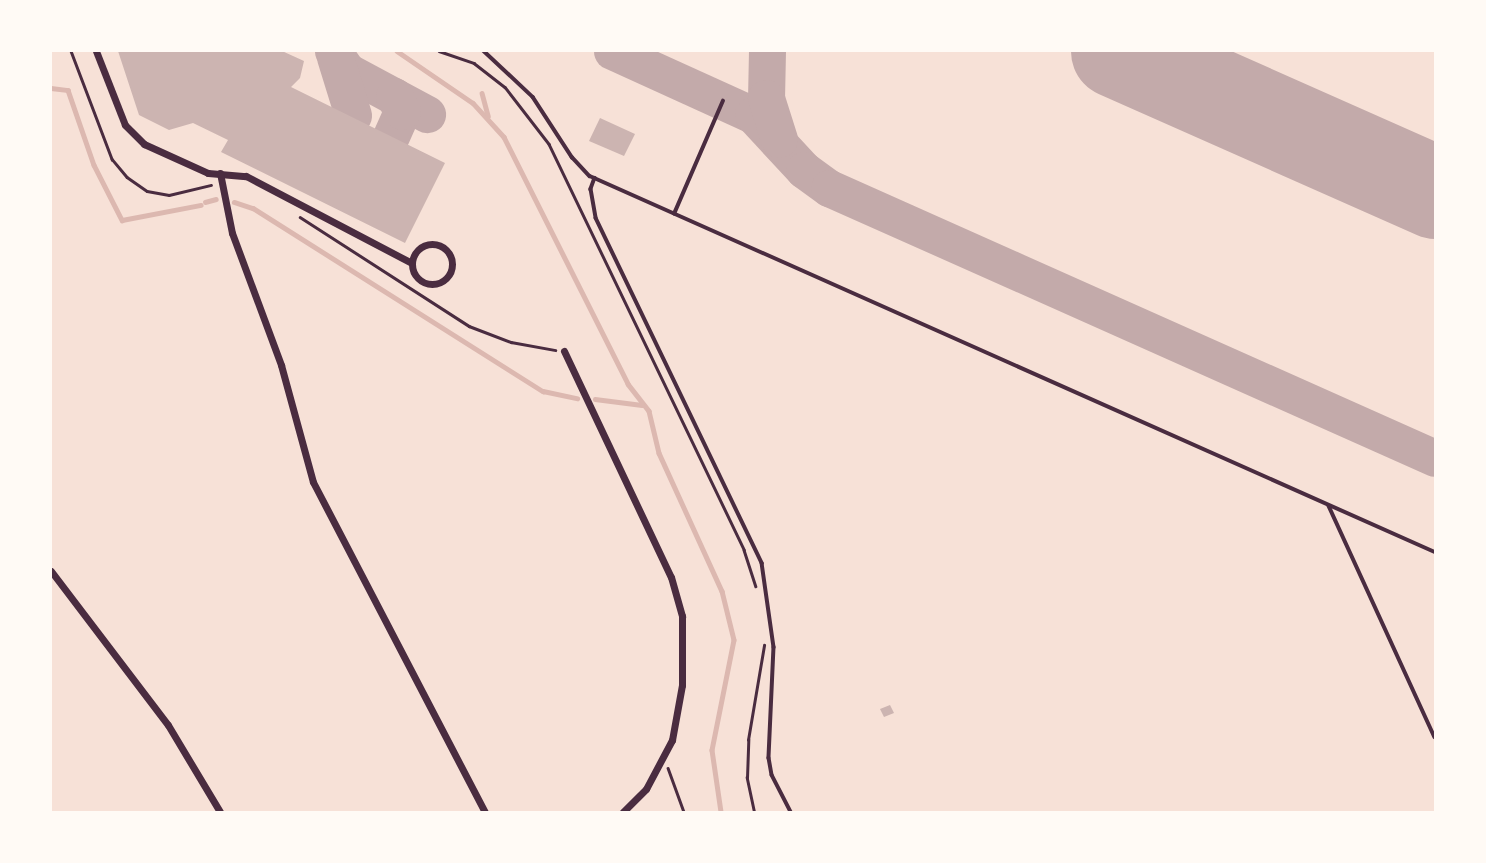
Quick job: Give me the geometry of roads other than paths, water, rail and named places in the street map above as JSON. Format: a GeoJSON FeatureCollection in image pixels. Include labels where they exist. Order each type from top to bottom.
{"type":"FeatureCollection","features":[{"type":"Feature","properties":{"kind":"street"},"geometry":{"type":"LineString","coordinates":[[96,51],[131,133],[175,161],[220,173],[246,176],[272,187],[412,262],[415,276],[427,283],[440,282],[451,268],[447,251],[432,244],[420,248],[412,262]]}},
{"type":"Feature","properties":{"kind":"street"},"geometry":{"type":"LineString","coordinates":[[220,173],[232,233],[281,365],[313,482],[485,812]]}},
{"type":"Feature","properties":{"kind":"street"},"geometry":{"type":"LineString","coordinates":[[564,351],[680,597],[682,685],[665,759],[646,789],[624,812]]}},
{"type":"Feature","properties":{"kind":"street"},"geometry":{"type":"LineString","coordinates":[[51,571],[168,725],[220,812]]}},
{"type":"Feature","properties":{"kind":"lane"},"geometry":{"type":"LineString","coordinates":[[484,51],[533,97],[572,157],[594,178],[1435,552]]}},
{"type":"Feature","properties":{"kind":"lane"},"geometry":{"type":"LineString","coordinates":[[674,214],[723,101]]}},
{"type":"Feature","properties":{"kind":"lane"},"geometry":{"type":"LineString","coordinates":[[594,178],[591,189],[596,218],[762,563],[774,647],[769,758],[772,775],[791,812]]}},
{"type":"Feature","properties":{"kind":"lane"},"geometry":{"type":"LineString","coordinates":[[1329,505],[1435,737]]}},
{"type":"Feature","properties":{"kind":"waterway"},"geometry":{"type":"LineString","coordinates":[[397,51],[473,103],[504,137],[628,384],[649,411],[659,453],[722,591],[734,640],[712,750],[721,812]]}},
{"type":"Feature","properties":{"kind":"waterway"},"geometry":{"type":"LineString","coordinates":[[51,88],[68,90],[94,165],[122,220],[201,205]]}},
{"type":"Feature","properties":{"kind":"waterway"},"geometry":{"type":"LineString","coordinates":[[482,93],[488,116]]}},
{"type":"Feature","properties":{"kind":"waterway"},"geometry":{"type":"LineString","coordinates":[[205,202],[216,199]]}},
{"type":"Feature","properties":{"kind":"waterway"},"geometry":{"type":"LineString","coordinates":[[234,202],[253,208],[543,391],[577,398]]}},
{"type":"Feature","properties":{"kind":"waterway"},"geometry":{"type":"LineString","coordinates":[[595,399],[642,405]]}}]}
